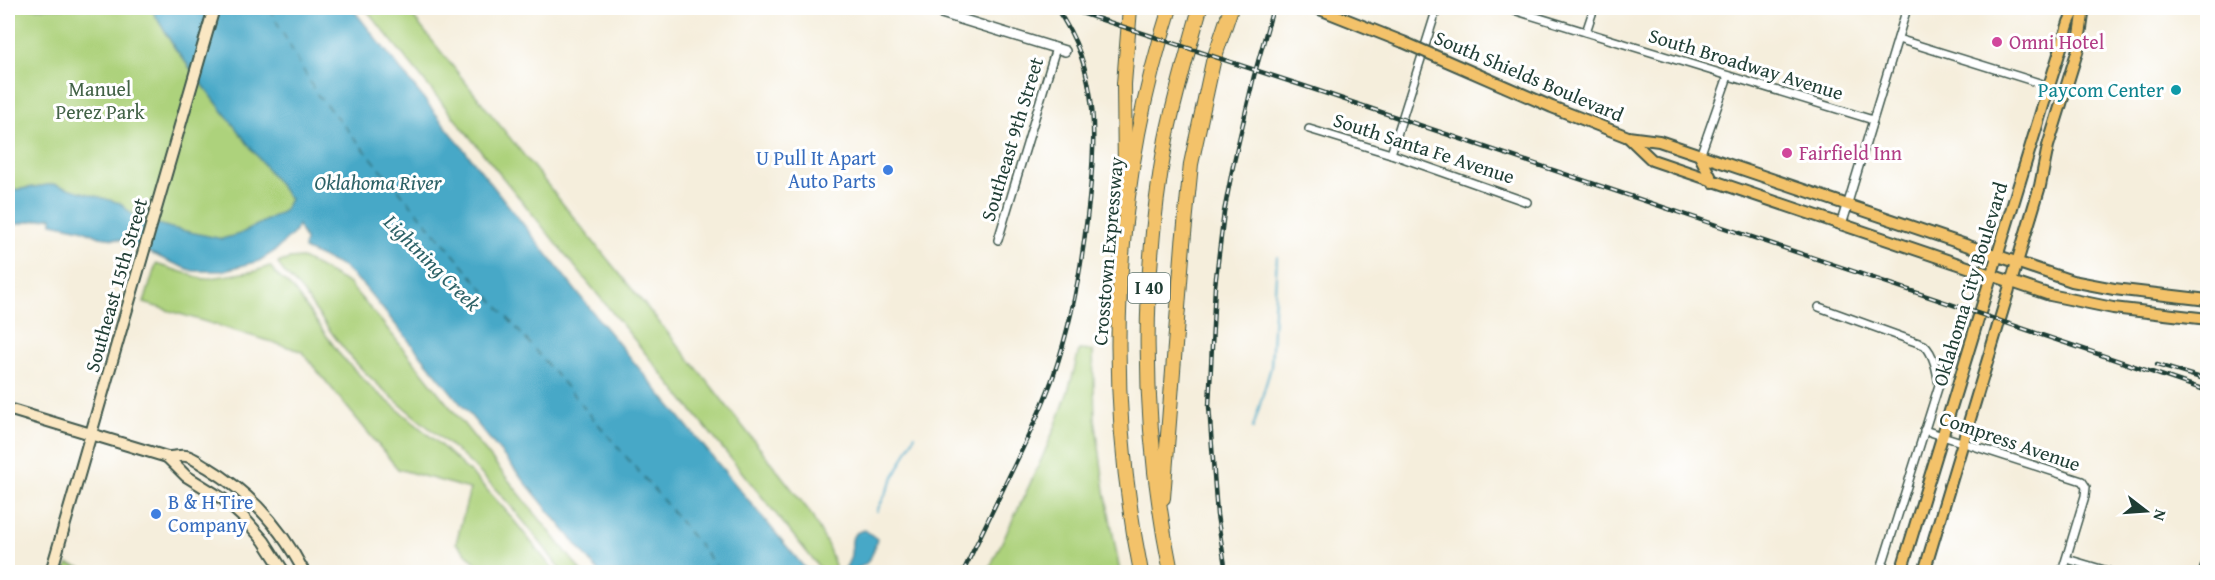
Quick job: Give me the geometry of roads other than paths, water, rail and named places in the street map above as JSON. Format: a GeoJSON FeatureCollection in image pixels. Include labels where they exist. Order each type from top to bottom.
{"type":"FeatureCollection","features":[{"type":"Feature","properties":{"kind":"highway"},"geometry":{"type":"LineString","coordinates":[[1126,221],[1124,84],[1130,8]]}},
{"type":"Feature","properties":{"kind":"highway","name":"Crosstown Expressway"},"geometry":{"type":"LineString","coordinates":[[1141,573],[1128,491],[1119,391],[1119,329],[1126,221],[1141,121],[1152,67],[1170,8]]}},
{"type":"Feature","properties":{"kind":"highway","name":"I 40"},"geometry":{"type":"LineString","coordinates":[[1171,573],[1155,479],[1147,381],[1149,279],[1167,138],[1200,8]]}},
{"type":"Feature","properties":{"kind":"highway"},"geometry":{"type":"LineString","coordinates":[[1161,524],[1182,244],[1191,164],[1213,62],[1231,8]]}},
{"type":"Feature","properties":{"kind":"main road","name":"Southeast 15th Street"},"geometry":{"type":"LineString","coordinates":[[51,573],[214,8]]}},
{"type":"Feature","properties":{"kind":"main road","name":"South Shields Boulevard"},"geometry":{"type":"LineString","coordinates":[[1317,8],[1628,137],[1659,141],[1997,257],[2092,286],[2208,300]]}},
{"type":"Feature","properties":{"kind":"main road","name":"Oklahoma City Boulevard"},"geometry":{"type":"LineString","coordinates":[[1901,573],[2049,86],[2069,22],[2076,8]]}},
{"type":"Feature","properties":{"kind":"main road","name":"Oklahoma City Boulevard"},"geometry":{"type":"LineString","coordinates":[[1924,573],[2040,186],[2048,146],[2078,49],[2084,8]]}},
{"type":"Feature","properties":{"kind":"main road","name":"South Shields Boulevard"},"geometry":{"type":"LineString","coordinates":[[1628,137],[1652,160],[2050,295],[2085,303],[2208,320]]}},
{"type":"Feature","properties":{"kind":"main road"},"geometry":{"type":"LineString","coordinates":[[1700,156],[1713,182]]}},
{"type":"Feature","properties":{"kind":"main road"},"geometry":{"type":"LineString","coordinates":[[8,409],[167,457],[186,456],[190,458],[213,471],[244,495],[282,535],[304,573]]}},
{"type":"Feature","properties":{"kind":"main road"},"geometry":{"type":"LineString","coordinates":[[167,457],[186,476],[223,499],[244,518],[264,541],[284,573]]}},
{"type":"Feature","properties":{"kind":"main road"},"geometry":{"type":"LineString","coordinates":[[2205,573],[2208,563]]}},
{"type":"Feature","properties":{"kind":"street"},"geometry":{"type":"LineString","coordinates":[[925,8],[1060,49]]}},
{"type":"Feature","properties":{"kind":"street"},"geometry":{"type":"LineString","coordinates":[[1391,154],[1437,8]]}},
{"type":"Feature","properties":{"kind":"street","name":"South Broadway Avenue"},"geometry":{"type":"LineString","coordinates":[[1507,8],[1873,120]]}},
{"type":"Feature","properties":{"kind":"street"},"geometry":{"type":"LineString","coordinates":[[1586,32],[1594,8]]}},
{"type":"Feature","properties":{"kind":"street"},"geometry":{"type":"LineString","coordinates":[[1841,225],[1907,8]]}},
{"type":"Feature","properties":{"kind":"street"},"geometry":{"type":"LineString","coordinates":[[1898,39],[2049,86]]}},
{"type":"Feature","properties":{"kind":"street","name":"Southeast 9th Street"},"geometry":{"type":"LineString","coordinates":[[998,240],[1060,49]]}},
{"type":"Feature","properties":{"kind":"street"},"geometry":{"type":"LineString","coordinates":[[1700,156],[1728,76]]}},
{"type":"Feature","properties":{"kind":"street","name":"South Santa Fe Avenue"},"geometry":{"type":"LineString","coordinates":[[1309,129],[1391,154],[1527,202]]}},
{"type":"Feature","properties":{"kind":"street"},"geometry":{"type":"LineString","coordinates":[[1819,307],[1924,345],[1930,352],[1938,385],[1880,573]]}},
{"type":"Feature","properties":{"kind":"street","name":"Compress Avenue"},"geometry":{"type":"LineString","coordinates":[[1924,430],[2071,476],[2085,484],[2085,496],[2067,559]]}},
{"type":"Feature","properties":{"kind":"street"},"geometry":{"type":"LineString","coordinates":[[2062,573],[2067,559],[2111,573]]}},
{"type":"Feature","properties":{"kind":"water","name":"Oklahoma River"},"geometry":{"type":"Polygon","coordinates":[[[151,8],[352,8],[599,320],[808,572],[599,572],[363,285],[343,267],[304,249],[305,240],[298,225],[294,233],[275,251],[259,261],[222,271],[193,271],[122,240],[100,237],[81,229],[52,223],[52,217],[8,226],[8,191],[54,184],[120,203],[135,217],[171,228],[222,239],[240,234],[284,211],[290,199],[174,47],[151,8]]]}},
{"type":"Feature","properties":{"kind":"water"},"geometry":{"type":"Polygon","coordinates":[[[865,530],[877,539],[871,557],[855,572],[843,572],[850,558],[854,535],[865,530]]]}},
{"type":"Feature","properties":{"kind":"waterway"},"geometry":{"type":"LineString","coordinates":[[1253,428],[1271,367],[1277,257]]}},
{"type":"Feature","properties":{"kind":"waterway"},"geometry":{"type":"LineString","coordinates":[[877,511],[915,435]]}},
{"type":"Feature","properties":{"kind":"railway"},"geometry":{"type":"LineString","coordinates":[[963,572],[1032,429],[1050,385],[1070,317],[1082,258],[1092,163],[1092,109],[1082,58],[1056,8]]}},
{"type":"Feature","properties":{"kind":"railway"},"geometry":{"type":"LineString","coordinates":[[1066,8],[2208,391]]}},
{"type":"Feature","properties":{"kind":"railway"},"geometry":{"type":"LineString","coordinates":[[1226,572],[1217,515],[1209,406],[1215,286],[1224,212],[1233,166],[1273,8]]}},
{"type":"Feature","properties":{"kind":"railway"},"geometry":{"type":"LineString","coordinates":[[2157,365],[2208,380]]}},
{"type":"Feature","properties":{"kind":"place","name":"Omni Hotel"},"geometry":{"type":"Point","coordinates":[1997,42]}},
{"type":"Feature","properties":{"kind":"place","name":"Paycom Center"},"geometry":{"type":"Point","coordinates":[2176,90]}},
{"type":"Feature","properties":{"kind":"place","name":"Fairfield Inn"},"geometry":{"type":"Point","coordinates":[1787,153]}},
{"type":"Feature","properties":{"kind":"place","name":"U Pull It Apart Auto Parts"},"geometry":{"type":"Point","coordinates":[888,170]}},
{"type":"Feature","properties":{"kind":"place","name":"B & H Tire Company"},"geometry":{"type":"Point","coordinates":[156,514]}},
{"type":"Feature","properties":{"kind":"park label","name":"Manuel Perez Park"},"geometry":{"type":"Point","coordinates":[100,100]}},
{"type":"Feature","properties":{"kind":"water label","name":"Lightning Creek"},"geometry":{"type":"Point","coordinates":[432,263]}}]}
